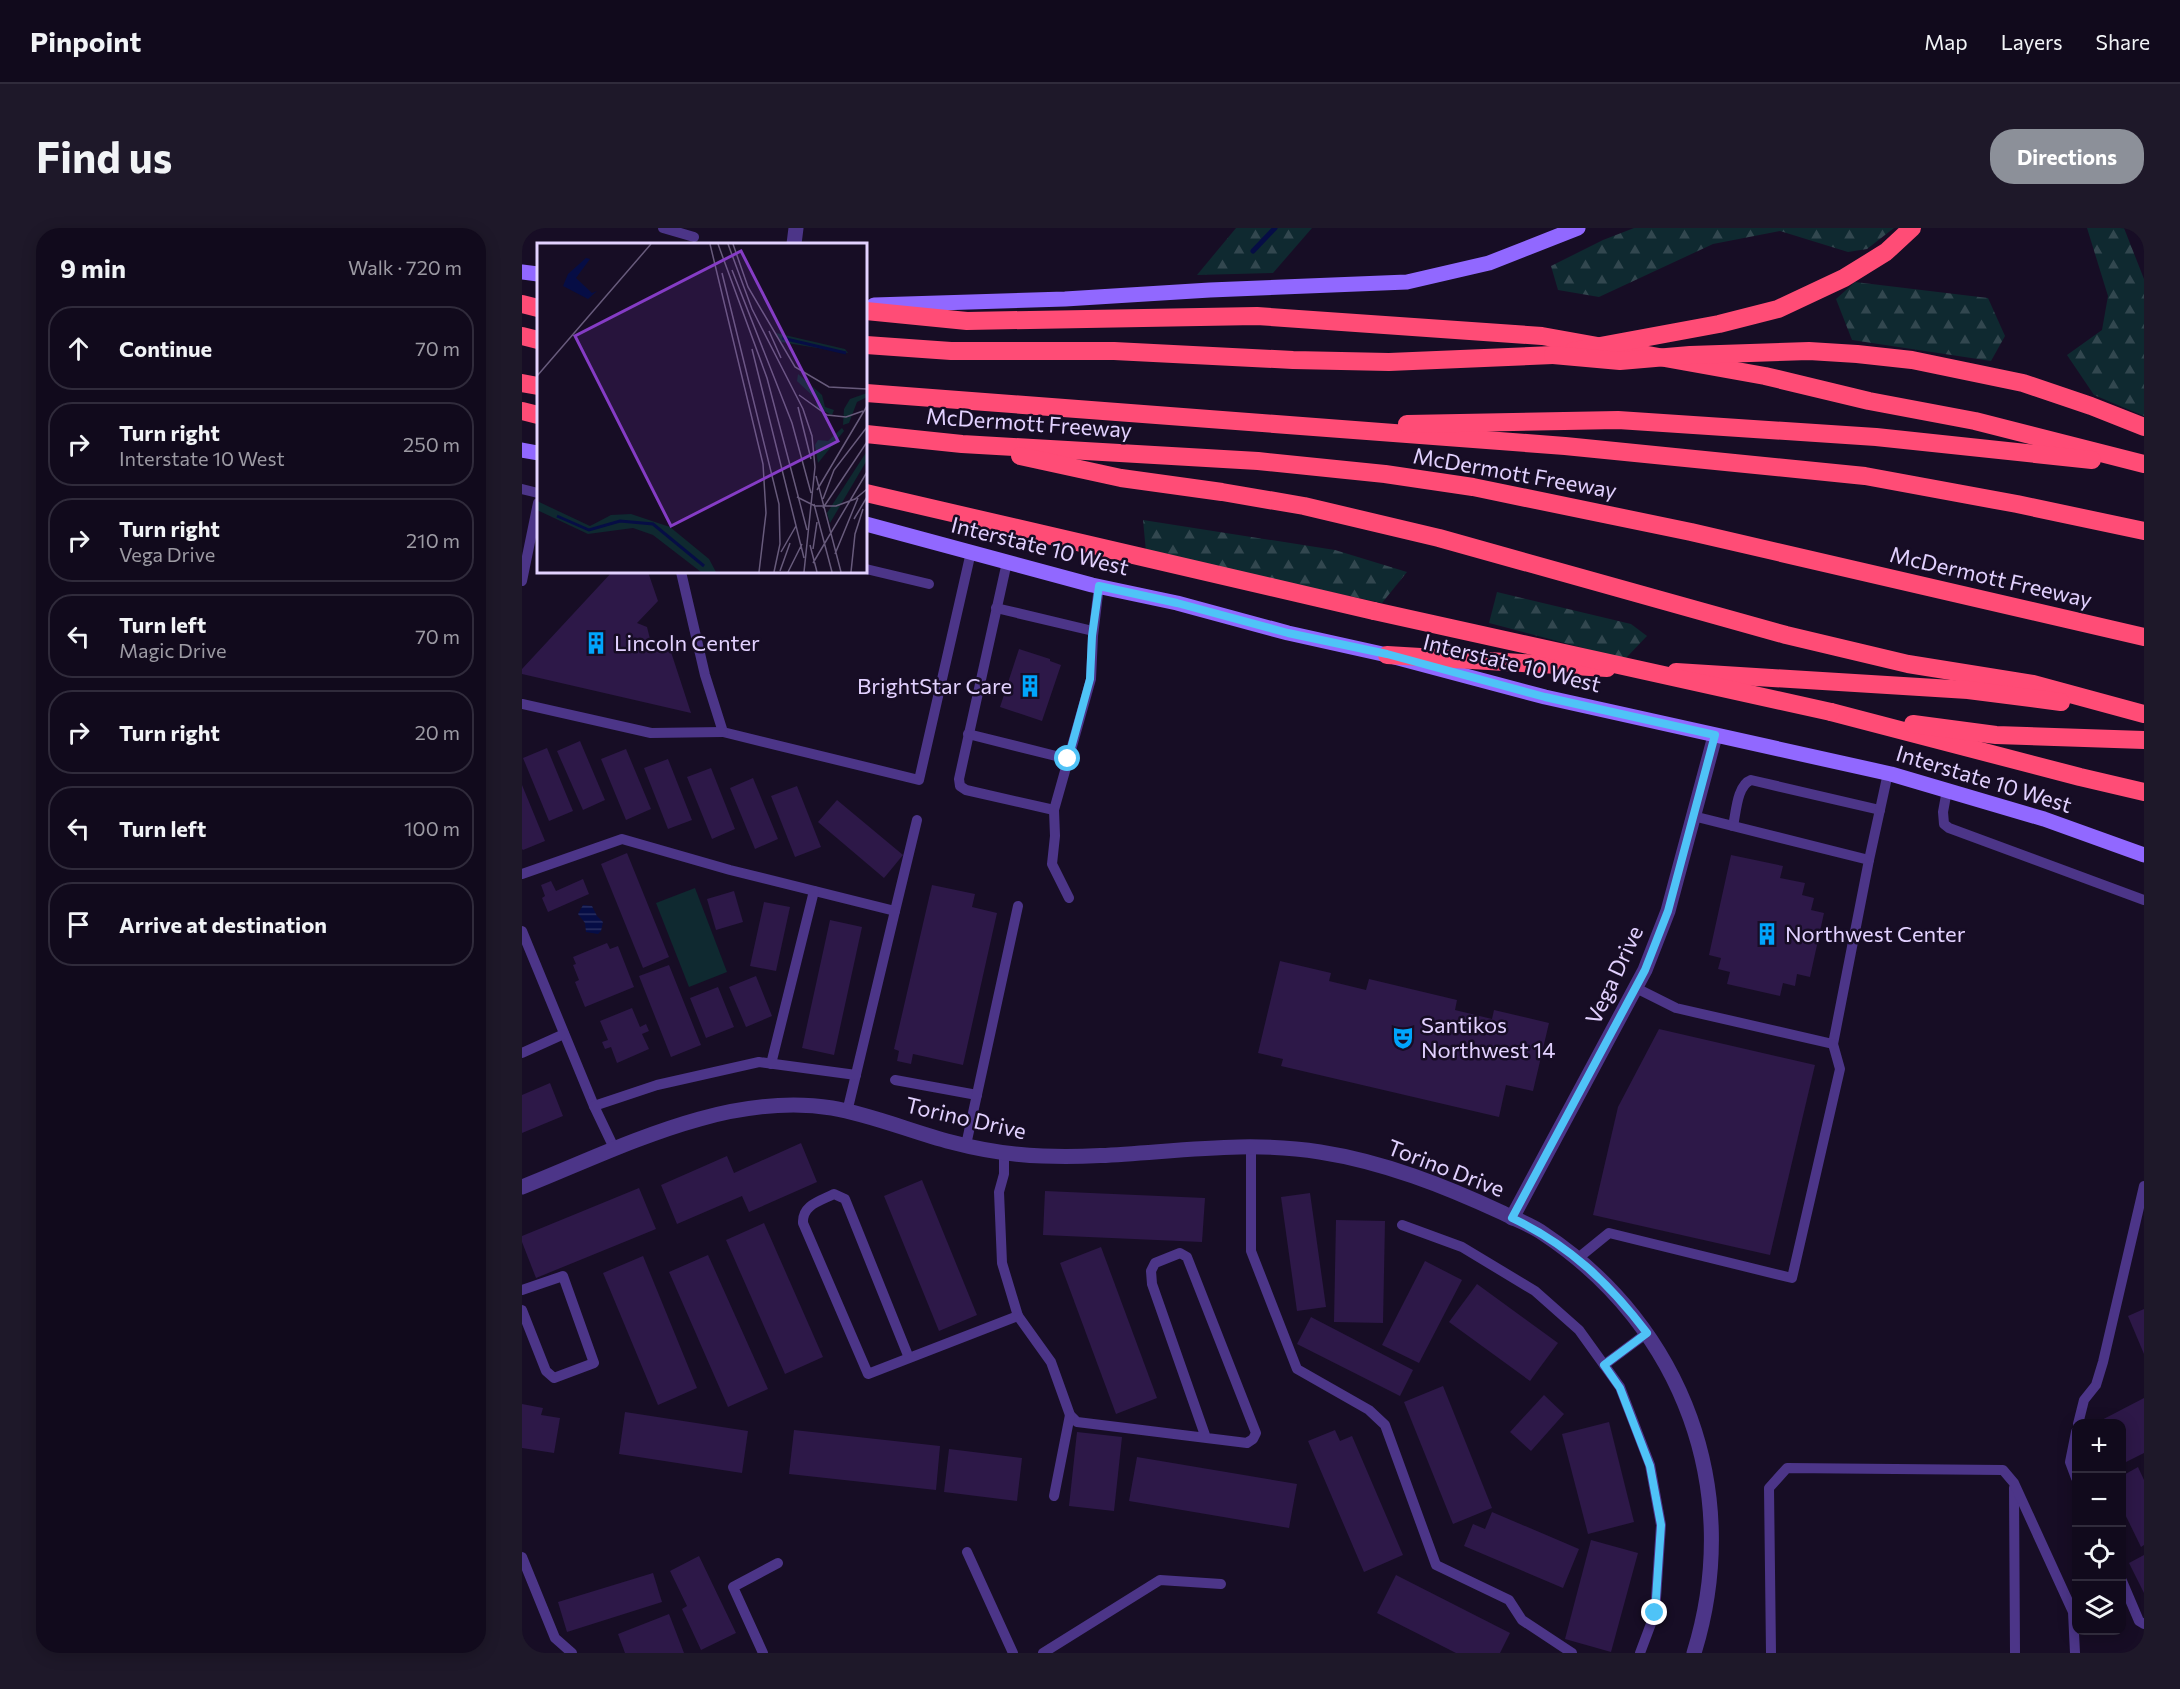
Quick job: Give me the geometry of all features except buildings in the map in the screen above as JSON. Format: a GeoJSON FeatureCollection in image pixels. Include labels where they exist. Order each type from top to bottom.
{"type":"FeatureCollection","features":[{"type":"Feature","properties":{"kind":"highway"},"geometry":{"type":"LineString","coordinates":[[1553,355],[1719,324],[1778,309],[1844,278],[1886,252],[1912,228]]}},
{"type":"Feature","properties":{"kind":"highway"},"geometry":{"type":"LineString","coordinates":[[522,304],[537,308]]}},
{"type":"Feature","properties":{"kind":"highway"},"geometry":{"type":"LineString","coordinates":[[867,311],[967,321],[1257,316],[1542,336],[1765,376],[1869,401],[1975,421],[2144,465]]}},
{"type":"Feature","properties":{"kind":"highway"},"geometry":{"type":"LineString","coordinates":[[522,336],[537,340]]}},
{"type":"Feature","properties":{"kind":"highway"},"geometry":{"type":"LineString","coordinates":[[867,345],[951,351],[1114,351],[1293,360],[1389,362],[1553,355],[1620,361],[1712,354],[1809,351],[1890,358],[2023,383],[2144,427]]}},
{"type":"Feature","properties":{"kind":"highway"},"geometry":{"type":"LineString","coordinates":[[522,383],[537,386]]}},
{"type":"Feature","properties":{"kind":"highway","name":"McDermott Freeway"},"geometry":{"type":"LineString","coordinates":[[867,393],[1565,446],[1865,476],[2017,504],[2144,531]]}},
{"type":"Feature","properties":{"kind":"highway"},"geometry":{"type":"LineString","coordinates":[[522,411],[537,416]]}},
{"type":"Feature","properties":{"kind":"highway"},"geometry":{"type":"LineString","coordinates":[[1318,426],[1618,420],[1876,436],[2144,465]]}},
{"type":"Feature","properties":{"kind":"highway","name":"McDermott Freeway"},"geometry":{"type":"LineString","coordinates":[[867,434],[962,444],[1258,461],[1385,474],[1473,488],[1691,531],[2144,637]]}},
{"type":"Feature","properties":{"kind":"highway"},"geometry":{"type":"LineString","coordinates":[[962,444],[1121,478],[1222,492],[1315,509],[1439,538],[1786,635],[1908,664],[2032,684],[2144,714]]}},
{"type":"Feature","properties":{"kind":"highway"},"geometry":{"type":"LineString","coordinates":[[867,493],[1374,611],[1831,712],[2144,792]]}},
{"type":"Feature","properties":{"kind":"highway"},"geometry":{"type":"LineString","coordinates":[[1387,654],[1968,690],[2122,709]]}},
{"type":"Feature","properties":{"kind":"highway"},"geometry":{"type":"LineString","coordinates":[[1831,712],[1996,735],[2144,740]]}},
{"type":"Feature","properties":{"kind":"main road"},"geometry":{"type":"LineString","coordinates":[[867,305],[1065,299],[1407,282],[1489,263],[1578,228]]}},
{"type":"Feature","properties":{"kind":"main road"},"geometry":{"type":"LineString","coordinates":[[522,272],[537,274]]}},
{"type":"Feature","properties":{"kind":"main road"},"geometry":{"type":"LineString","coordinates":[[522,450],[537,453]]}},
{"type":"Feature","properties":{"kind":"main road","name":"Interstate 10 West"},"geometry":{"type":"LineString","coordinates":[[867,524],[1099,586],[1177,603],[1288,633],[1387,654],[1545,697],[1888,773],[2044,819],[2144,855]]}},
{"type":"Feature","properties":{"kind":"street"},"geometry":{"type":"LineString","coordinates":[[794,243],[796,228]]}},
{"type":"Feature","properties":{"kind":"street","name":"Vega Drive"},"geometry":{"type":"LineString","coordinates":[[1512,1218],[1636,988],[1668,911],[1715,735]]}},
{"type":"Feature","properties":{"kind":"street","name":"Torino Drive"},"geometry":{"type":"LineString","coordinates":[[522,1187],[684,1123],[718,1114],[780,1106],[814,1106],[847,1112],[966,1145],[1004,1153],[1053,1156],[1251,1147],[1294,1149],[1353,1158],[1460,1193],[1542,1232],[1577,1259],[1609,1287],[1647,1333],[1671,1371],[1699,1442],[1712,1517],[1712,1555],[1708,1593],[1694,1653]]}},
{"type":"Feature","properties":{"kind":"lane"},"geometry":{"type":"LineString","coordinates":[[663,228],[695,236]]}},
{"type":"Feature","properties":{"kind":"lane"},"geometry":{"type":"LineString","coordinates":[[522,489],[537,493]]}},
{"type":"Feature","properties":{"kind":"lane"},"geometry":{"type":"LineString","coordinates":[[522,581],[537,508]]}},
{"type":"Feature","properties":{"kind":"lane"},"geometry":{"type":"LineString","coordinates":[[522,704],[651,733],[723,732],[919,780],[971,552]]}},
{"type":"Feature","properties":{"kind":"lane"},"geometry":{"type":"LineString","coordinates":[[1007,562],[958,779],[960,786],[966,790],[1054,810]]}},
{"type":"Feature","properties":{"kind":"lane"},"geometry":{"type":"LineString","coordinates":[[867,569],[929,584]]}},
{"type":"Feature","properties":{"kind":"lane"},"geometry":{"type":"LineString","coordinates":[[681,573],[705,675],[723,732]]}},
{"type":"Feature","properties":{"kind":"lane"},"geometry":{"type":"LineString","coordinates":[[1069,898],[1052,864],[1055,836],[1054,810],[1090,679],[1099,586]]}},
{"type":"Feature","properties":{"kind":"lane"},"geometry":{"type":"LineString","coordinates":[[996,608],[1093,631]]}},
{"type":"Feature","properties":{"kind":"lane"},"geometry":{"type":"LineString","coordinates":[[968,734],[1068,759]]}},
{"type":"Feature","properties":{"kind":"lane"},"geometry":{"type":"LineString","coordinates":[[1577,1259],[1609,1233],[1792,1278],[1840,1069],[1833,1044],[1888,773]]}},
{"type":"Feature","properties":{"kind":"lane"},"geometry":{"type":"LineString","coordinates":[[1733,826],[1742,788],[1746,782],[1751,780],[1880,810]]}},
{"type":"Feature","properties":{"kind":"lane"},"geometry":{"type":"LineString","coordinates":[[1947,790],[1942,812],[1944,824],[1949,828],[2144,900]]}},
{"type":"Feature","properties":{"kind":"lane"},"geometry":{"type":"LineString","coordinates":[[1693,816],[1869,860]]}},
{"type":"Feature","properties":{"kind":"lane"},"geometry":{"type":"LineString","coordinates":[[847,1112],[917,820]]}},
{"type":"Feature","properties":{"kind":"lane"},"geometry":{"type":"LineString","coordinates":[[522,874],[622,839],[730,870],[896,911]]}},
{"type":"Feature","properties":{"kind":"lane"},"geometry":{"type":"LineString","coordinates":[[771,1064],[814,891]]}},
{"type":"Feature","properties":{"kind":"lane"},"geometry":{"type":"LineString","coordinates":[[966,1145],[1018,906]]}},
{"type":"Feature","properties":{"kind":"lane"},"geometry":{"type":"LineString","coordinates":[[522,931],[594,1106],[615,1150]]}},
{"type":"Feature","properties":{"kind":"lane"},"geometry":{"type":"LineString","coordinates":[[1636,988],[1676,1008],[1833,1044]]}},
{"type":"Feature","properties":{"kind":"lane"},"geometry":{"type":"LineString","coordinates":[[522,1053],[564,1034]]}},
{"type":"Feature","properties":{"kind":"lane"},"geometry":{"type":"LineString","coordinates":[[594,1106],[657,1085],[759,1062],[856,1075]]}},
{"type":"Feature","properties":{"kind":"lane"},"geometry":{"type":"LineString","coordinates":[[895,1080],[977,1095]]}},
{"type":"Feature","properties":{"kind":"lane"},"geometry":{"type":"LineString","coordinates":[[1251,1147],[1251,1251],[1297,1369],[1369,1410],[1385,1425],[1436,1565],[1509,1600],[1522,1620],[1572,1653]]}},
{"type":"Feature","properties":{"kind":"lane"},"geometry":{"type":"LineString","coordinates":[[1004,1153],[1004,1174],[999,1192],[1002,1263],[1018,1316],[1051,1362],[1070,1415],[1077,1422],[1206,1438],[1247,1443],[1253,1439],[1256,1433],[1187,1257],[1180,1253],[1155,1263],[1150,1271],[1152,1284],[1206,1438]]}},
{"type":"Feature","properties":{"kind":"lane"},"geometry":{"type":"LineString","coordinates":[[2079,1419],[2084,1400],[2096,1385],[2103,1362],[2142,1207],[2144,1186]]}},
{"type":"Feature","properties":{"kind":"lane"},"geometry":{"type":"LineString","coordinates":[[909,1358],[845,1199],[834,1194],[805,1209],[803,1222],[868,1374],[1018,1316]]}},
{"type":"Feature","properties":{"kind":"lane"},"geometry":{"type":"LineString","coordinates":[[1402,1225],[1462,1247],[1534,1291],[1579,1330],[1620,1388],[1650,1466],[1661,1525],[1655,1613],[1640,1653]]}},
{"type":"Feature","properties":{"kind":"lane"},"geometry":{"type":"LineString","coordinates":[[522,1290],[563,1276],[594,1363],[554,1378],[546,1371],[522,1310]]}},
{"type":"Feature","properties":{"kind":"lane"},"geometry":{"type":"LineString","coordinates":[[1604,1365],[1647,1333]]}},
{"type":"Feature","properties":{"kind":"lane"},"geometry":{"type":"LineString","coordinates":[[1054,1496],[1070,1415]]}},
{"type":"Feature","properties":{"kind":"lane"},"geometry":{"type":"LineString","coordinates":[[2072,1452],[2070,1462],[2072,1467]]}},
{"type":"Feature","properties":{"kind":"lane"},"geometry":{"type":"LineString","coordinates":[[1771,1653],[1769,1488],[1787,1468],[2003,1470],[2014,1483],[2073,1612],[2075,1653]]}},
{"type":"Feature","properties":{"kind":"lane"},"geometry":{"type":"LineString","coordinates":[[2014,1483],[2015,1653]]}},
{"type":"Feature","properties":{"kind":"lane"},"geometry":{"type":"LineString","coordinates":[[967,1552],[1012,1653]]}},
{"type":"Feature","properties":{"kind":"lane"},"geometry":{"type":"LineString","coordinates":[[522,1557],[555,1638],[572,1653]]}},
{"type":"Feature","properties":{"kind":"lane"},"geometry":{"type":"LineString","coordinates":[[763,1653],[733,1587],[778,1563]]}},
{"type":"Feature","properties":{"kind":"lane"},"geometry":{"type":"LineString","coordinates":[[1043,1653],[1160,1580],[1221,1584]]}},
{"type":"Feature","properties":{"kind":"lane"},"geometry":{"type":"LineString","coordinates":[[2126,1592],[2139,1621],[2144,1624]]}},
{"type":"Feature","properties":{"kind":"green space"},"geometry":{"type":"Polygon","coordinates":[[[1236,228],[1312,228],[1273,273],[1197,275],[1236,228]]]}},
{"type":"Feature","properties":{"kind":"green space"},"geometry":{"type":"Polygon","coordinates":[[[1634,228],[1894,228],[1867,249],[1848,252],[1780,231],[1713,244],[1599,297],[1558,290],[1551,266],[1603,240],[1634,228]]]}},
{"type":"Feature","properties":{"kind":"green space"},"geometry":{"type":"Polygon","coordinates":[[[2087,228],[2124,228],[2144,279],[2144,416],[2094,395],[2067,355],[2102,330],[2108,296],[2087,228]]]}},
{"type":"Feature","properties":{"kind":"green space"},"geometry":{"type":"Polygon","coordinates":[[[1855,282],[1988,298],[2005,336],[1991,361],[1852,340],[1836,299],[1855,282]]]}},
{"type":"Feature","properties":{"kind":"green space"},"geometry":{"type":"Polygon","coordinates":[[[1143,520],[1335,550],[1407,572],[1382,603],[1146,552],[1143,520]]]}},
{"type":"Feature","properties":{"kind":"green space"},"geometry":{"type":"Polygon","coordinates":[[[1497,592],[1631,624],[1647,636],[1625,659],[1489,623],[1497,592]]]}},
{"type":"Feature","properties":{"kind":"green space"},"geometry":{"type":"Polygon","coordinates":[[[695,888],[727,972],[689,987],[656,903],[695,888]]]}},
{"type":"Feature","properties":{"kind":"shaded area"},"geometry":{"type":"Polygon","coordinates":[[[583,905],[592,906],[603,922],[598,934],[586,932],[585,923],[578,914],[583,905]]]}},
{"type":"Feature","properties":{"kind":"waterway"},"geometry":{"type":"LineString","coordinates":[[1253,251],[1275,228]]}},
{"type":"Feature","properties":{"kind":"place","name":"Lincoln Center"},"geometry":{"type":"Point","coordinates":[596,643]}},
{"type":"Feature","properties":{"kind":"place","name":"BrightStar Care"},"geometry":{"type":"Point","coordinates":[1030,686]}},
{"type":"Feature","properties":{"kind":"place","name":"Northwest Center"},"geometry":{"type":"Point","coordinates":[1767,934]}},
{"type":"Feature","properties":{"kind":"place","name":"Santikos Northwest 14"},"geometry":{"type":"Point","coordinates":[1403,1038]}},
{"type":"Feature","properties":{"kind":"route"},"geometry":{"type":"LineString","coordinates":[[1068,759],[1090,679],[1092,636],[1099,586],[1177,603],[1288,633],[1387,654],[1545,697],[1715,735],[1668,911],[1645,970],[1512,1218],[1542,1232],[1602,1280],[1647,1333],[1604,1365],[1620,1388],[1650,1466],[1661,1525],[1655,1613]]}}]}
